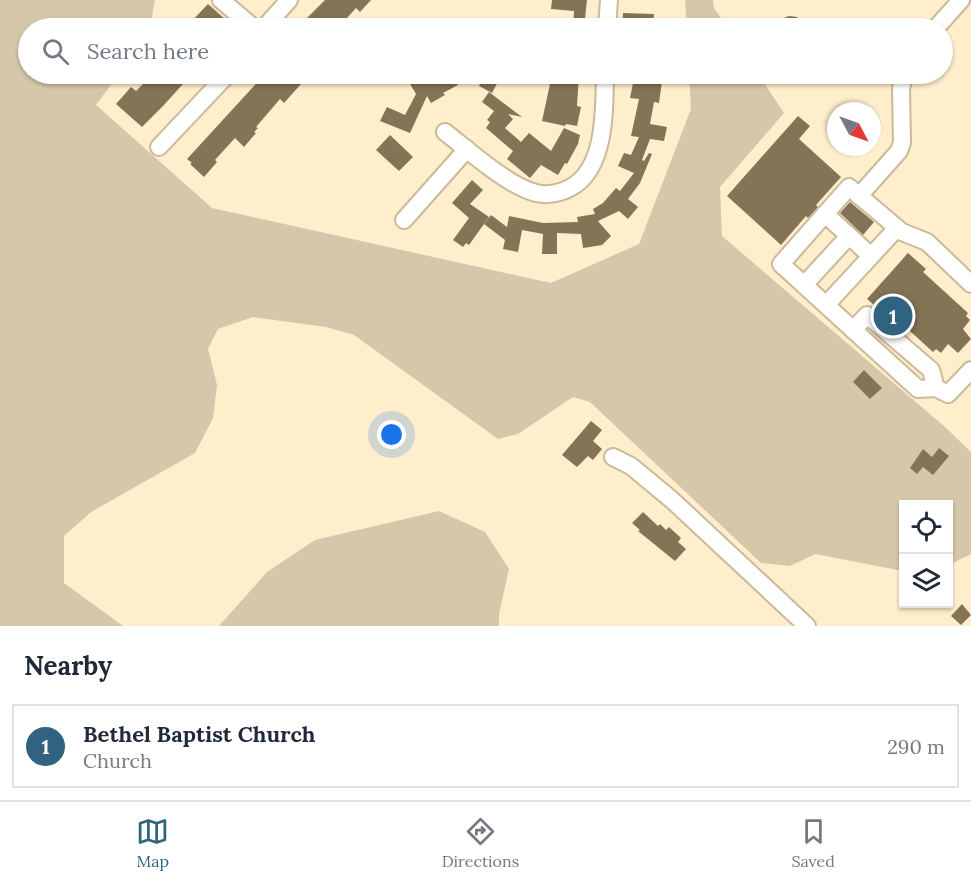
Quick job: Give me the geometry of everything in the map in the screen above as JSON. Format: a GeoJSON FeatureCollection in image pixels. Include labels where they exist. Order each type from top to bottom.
{"type":"FeatureCollection","features":[{"type":"Feature","properties":{"kind":"street"},"geometry":{"type":"LineString","coordinates":[[221,0],[242,18]]}},
{"type":"Feature","properties":{"kind":"street"},"geometry":{"type":"LineString","coordinates":[[273,18],[289,0]]}},
{"type":"Feature","properties":{"kind":"street"},"geometry":{"type":"LineString","coordinates":[[608,18],[609,0]]}},
{"type":"Feature","properties":{"kind":"street"},"geometry":{"type":"LineString","coordinates":[[945,18],[961,0]]}},
{"type":"Feature","properties":{"kind":"street"},"geometry":{"type":"LineString","coordinates":[[159,147],[219,84]]}},
{"type":"Feature","properties":{"kind":"street"},"geometry":{"type":"LineString","coordinates":[[445,132],[514,183],[536,193],[555,194],[571,188],[587,174],[597,151],[604,110],[605,84]]}},
{"type":"Feature","properties":{"kind":"street"},"geometry":{"type":"LineString","coordinates":[[860,196],[899,151],[902,143],[902,84]]}},
{"type":"Feature","properties":{"kind":"street"},"geometry":{"type":"LineString","coordinates":[[404,220],[467,149]]}},
{"type":"Feature","properties":{"kind":"street"},"geometry":{"type":"LineString","coordinates":[[971,284],[927,242],[897,228],[849,187],[781,264],[918,389],[936,388],[948,394],[971,370]]}},
{"type":"Feature","properties":{"kind":"street"},"geometry":{"type":"LineString","coordinates":[[825,214],[871,256]]}},
{"type":"Feature","properties":{"kind":"street"},"geometry":{"type":"LineString","coordinates":[[826,305],[897,228]]}},
{"type":"Feature","properties":{"kind":"street"},"geometry":{"type":"LineString","coordinates":[[804,285],[849,236]]}},
{"type":"Feature","properties":{"kind":"street"},"geometry":{"type":"LineString","coordinates":[[613,457],[631,466],[672,500],[807,626]]}},
{"type":"Feature","properties":{"kind":"shaded area"},"geometry":{"type":"Polygon","coordinates":[[[0,0],[155,0],[152,18],[18,18],[18,84],[112,84],[96,105],[212,208],[551,283],[639,244],[691,109],[690,84],[765,84],[784,113],[720,187],[722,236],[945,427],[971,452],[971,554],[953,563],[953,500],[899,500],[899,570],[815,554],[790,566],[761,563],[590,402],[573,397],[518,434],[498,439],[354,335],[326,327],[253,317],[218,329],[208,349],[217,385],[213,418],[195,453],[91,512],[64,536],[64,583],[123,626],[0,626],[0,0]]]}},
{"type":"Feature","properties":{"kind":"shaded area"},"geometry":{"type":"Polygon","coordinates":[[[685,0],[713,0],[714,8],[721,18],[686,18],[685,0]]]}},
{"type":"Feature","properties":{"kind":"shaded area"},"geometry":{"type":"Polygon","coordinates":[[[439,511],[485,532],[509,569],[499,614],[499,626],[219,626],[267,572],[315,540],[439,511]]]}},
{"type":"Feature","properties":{"kind":"building"},"geometry":{"type":"Polygon","coordinates":[[[325,0],[371,0],[360,12],[356,8],[347,18],[307,18],[325,0]]]}},
{"type":"Feature","properties":{"kind":"building"},"geometry":{"type":"Polygon","coordinates":[[[552,0],[587,0],[585,18],[574,18],[574,11],[551,9],[552,0]]]}},
{"type":"Feature","properties":{"kind":"building"},"geometry":{"type":"Polygon","coordinates":[[[208,4],[224,18],[195,18],[208,4]]]}},
{"type":"Feature","properties":{"kind":"building"},"geometry":{"type":"Polygon","coordinates":[[[623,13],[654,14],[654,18],[623,18],[623,13]]]}},
{"type":"Feature","properties":{"kind":"building"},"geometry":{"type":"Polygon","coordinates":[[[143,84],[183,84],[142,127],[116,104],[131,87],[136,91],[143,84]]]}},
{"type":"Feature","properties":{"kind":"building"},"geometry":{"type":"Polygon","coordinates":[[[256,84],[301,84],[284,103],[280,99],[256,127],[258,128],[254,132],[256,133],[244,147],[235,138],[215,160],[217,162],[204,177],[187,159],[256,84]]]}},
{"type":"Feature","properties":{"kind":"building"},"geometry":{"type":"Polygon","coordinates":[[[410,84],[458,85],[431,103],[427,96],[410,133],[380,121],[387,107],[405,115],[416,94],[410,84]]]}},
{"type":"Feature","properties":{"kind":"building"},"geometry":{"type":"Polygon","coordinates":[[[480,84],[497,84],[492,93],[479,86],[480,84]]]}},
{"type":"Feature","properties":{"kind":"building"},"geometry":{"type":"Polygon","coordinates":[[[550,84],[578,84],[577,106],[581,107],[577,126],[542,121],[550,84]]]}},
{"type":"Feature","properties":{"kind":"building"},"geometry":{"type":"Polygon","coordinates":[[[633,84],[662,84],[659,103],[654,102],[650,124],[667,127],[664,141],[650,139],[642,160],[644,161],[649,153],[652,154],[640,183],[628,199],[638,207],[628,219],[619,211],[598,221],[611,236],[602,245],[583,248],[581,234],[557,233],[557,254],[542,254],[543,234],[522,230],[518,252],[503,249],[505,240],[484,224],[491,215],[507,227],[509,216],[543,223],[578,222],[577,217],[595,214],[593,209],[603,203],[616,188],[620,191],[634,173],[618,166],[624,153],[631,155],[639,137],[631,136],[639,99],[630,98],[633,84]]]}},
{"type":"Feature","properties":{"kind":"building"},"geometry":{"type":"Polygon","coordinates":[[[489,92],[522,117],[508,114],[513,119],[505,128],[521,142],[529,133],[551,151],[564,128],[580,135],[578,144],[567,164],[565,163],[558,175],[541,165],[530,178],[507,159],[513,151],[486,128],[490,122],[487,120],[494,111],[482,102],[489,92]]]}},
{"type":"Feature","properties":{"kind":"building"},"geometry":{"type":"Polygon","coordinates":[[[798,116],[810,126],[799,139],[841,177],[816,205],[818,207],[808,218],[806,216],[781,245],[727,196],[798,116]]]}},
{"type":"Feature","properties":{"kind":"building"},"geometry":{"type":"Polygon","coordinates":[[[390,135],[413,157],[399,171],[376,150],[390,135]]]}},
{"type":"Feature","properties":{"kind":"building"},"geometry":{"type":"Polygon","coordinates":[[[472,180],[483,190],[470,204],[489,217],[469,245],[466,243],[463,247],[453,240],[469,218],[452,203],[472,180]]]}},
{"type":"Feature","properties":{"kind":"building"},"geometry":{"type":"Polygon","coordinates":[[[850,202],[874,222],[863,235],[840,213],[850,202]]]}},
{"type":"Feature","properties":{"kind":"building"},"geometry":{"type":"Polygon","coordinates":[[[908,253],[926,269],[923,272],[968,313],[966,316],[970,320],[963,329],[971,339],[958,353],[948,344],[941,353],[936,349],[933,352],[888,311],[885,314],[867,299],[908,253]]]}},
{"type":"Feature","properties":{"kind":"building"},"geometry":{"type":"Polygon","coordinates":[[[864,370],[882,388],[870,399],[853,382],[864,370]]]}},
{"type":"Feature","properties":{"kind":"building"},"geometry":{"type":"Polygon","coordinates":[[[591,421],[602,430],[593,441],[602,449],[593,460],[588,456],[577,467],[562,455],[591,421]]]}},
{"type":"Feature","properties":{"kind":"building"},"geometry":{"type":"Polygon","coordinates":[[[939,448],[949,456],[933,475],[923,467],[917,474],[910,468],[923,449],[932,457],[939,448]]]}},
{"type":"Feature","properties":{"kind":"building"},"geometry":{"type":"Polygon","coordinates":[[[643,512],[658,526],[660,524],[666,530],[669,527],[681,538],[678,542],[686,549],[675,561],[638,531],[640,530],[632,523],[643,512]]]}},
{"type":"Feature","properties":{"kind":"building"},"geometry":{"type":"Polygon","coordinates":[[[962,604],[971,615],[961,625],[951,616],[962,604]]]}},
{"type":"Feature","properties":{"kind":"place","name":"Bethel Baptist Church"},"geometry":{"type":"Point","coordinates":[893,316]}}]}
